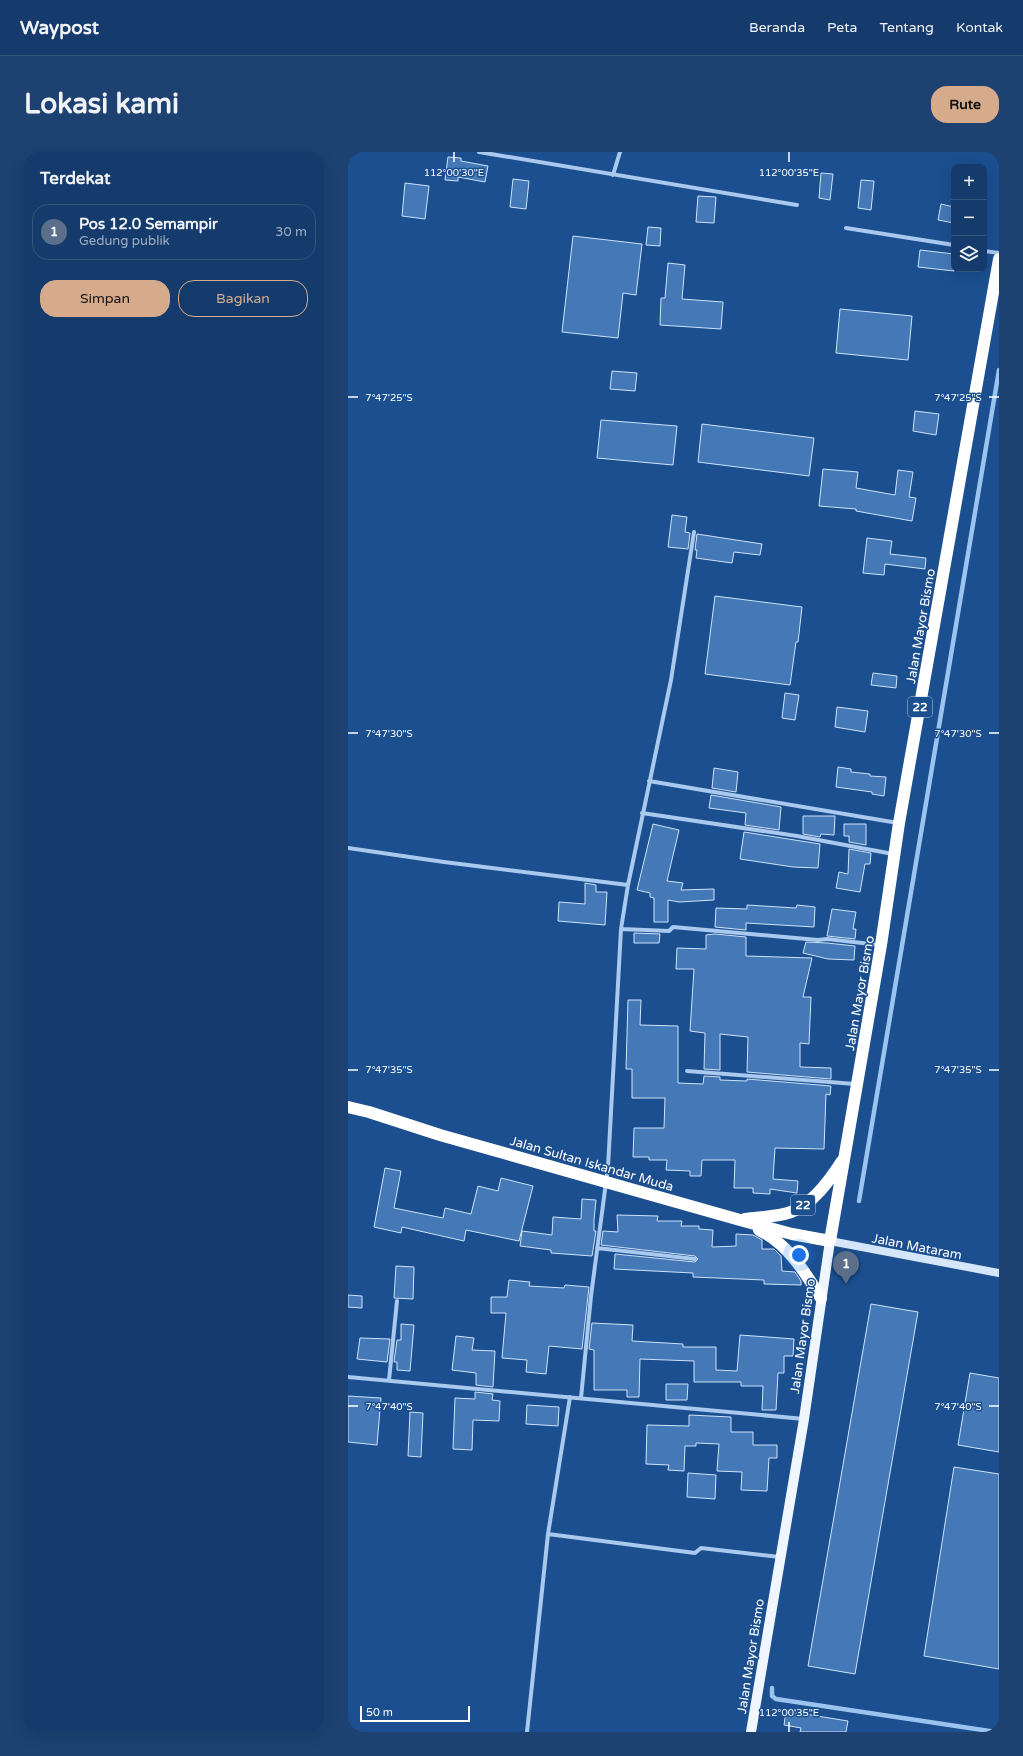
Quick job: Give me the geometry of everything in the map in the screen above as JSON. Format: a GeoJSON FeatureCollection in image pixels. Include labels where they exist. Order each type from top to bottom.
{"type":"FeatureCollection","features":[{"type":"Feature","properties":{"kind":"highway","name":"Jalan Mayor Bismo"},"geometry":{"type":"LineString","coordinates":[[830,1242],[881,945],[899,823],[999,259]]}},
{"type":"Feature","properties":{"kind":"highway","name":"Jalan Sultan Iskandar Muda"},"geometry":{"type":"LineString","coordinates":[[348,1108],[369,1112],[440,1135],[740,1220],[792,1234],[830,1242]]}},
{"type":"Feature","properties":{"kind":"highway","name":"22"},"geometry":{"type":"LineString","coordinates":[[740,1220],[792,1212],[806,1204],[832,1177],[846,1155]]}},
{"type":"Feature","properties":{"kind":"highway"},"geometry":{"type":"LineString","coordinates":[[740,1220],[767,1234],[784,1248],[806,1274],[821,1298]]}},
{"type":"Feature","properties":{"kind":"main road","name":"Jalan Mataram"},"geometry":{"type":"LineString","coordinates":[[830,1242],[999,1274]]}},
{"type":"Feature","properties":{"kind":"main road","name":"Jalan Mayor Bismo"},"geometry":{"type":"LineString","coordinates":[[751,1732],[804,1419],[830,1242]]}},
{"type":"Feature","properties":{"kind":"street"},"geometry":{"type":"LineString","coordinates":[[479,152],[797,205]]}},
{"type":"Feature","properties":{"kind":"street"},"geometry":{"type":"LineString","coordinates":[[614,175],[620,152]]}},
{"type":"Feature","properties":{"kind":"street"},"geometry":{"type":"LineString","coordinates":[[846,228],[951,246]]}},
{"type":"Feature","properties":{"kind":"street"},"geometry":{"type":"LineString","coordinates":[[987,251],[999,253]]}},
{"type":"Feature","properties":{"kind":"street"},"geometry":{"type":"LineString","coordinates":[[581,1398],[597,1248],[608,1167],[621,929],[642,814],[671,680],[694,532]]}},
{"type":"Feature","properties":{"kind":"street"},"geometry":{"type":"LineString","coordinates":[[650,781],[899,823]]}},
{"type":"Feature","properties":{"kind":"street"},"geometry":{"type":"LineString","coordinates":[[642,814],[797,836],[895,854]]}},
{"type":"Feature","properties":{"kind":"street"},"geometry":{"type":"LineString","coordinates":[[348,848],[444,862],[628,885]]}},
{"type":"Feature","properties":{"kind":"street"},"geometry":{"type":"LineString","coordinates":[[621,929],[669,931],[673,927],[818,940],[827,939],[881,945]]}},
{"type":"Feature","properties":{"kind":"street"},"geometry":{"type":"LineString","coordinates":[[687,1071],[858,1084]]}},
{"type":"Feature","properties":{"kind":"street"},"geometry":{"type":"LineString","coordinates":[[597,1248],[695,1259]]}},
{"type":"Feature","properties":{"kind":"street"},"geometry":{"type":"LineString","coordinates":[[389,1380],[398,1301]]}},
{"type":"Feature","properties":{"kind":"street"},"geometry":{"type":"LineString","coordinates":[[348,1377],[804,1419]]}},
{"type":"Feature","properties":{"kind":"street"},"geometry":{"type":"LineString","coordinates":[[527,1732],[548,1534],[570,1397]]}},
{"type":"Feature","properties":{"kind":"street"},"geometry":{"type":"LineString","coordinates":[[548,1534],[695,1552],[701,1548],[781,1557]]}},
{"type":"Feature","properties":{"kind":"building"},"geometry":{"type":"Polygon","coordinates":[[[448,157],[461,158],[461,161],[488,166],[485,182],[458,177],[458,181],[445,180],[448,157]]]}},
{"type":"Feature","properties":{"kind":"building"},"geometry":{"type":"Polygon","coordinates":[[[821,173],[833,174],[830,200],[819,198],[821,173]]]}},
{"type":"Feature","properties":{"kind":"building"},"geometry":{"type":"Polygon","coordinates":[[[513,179],[529,181],[526,209],[510,207],[513,179]]]}},
{"type":"Feature","properties":{"kind":"building"},"geometry":{"type":"Polygon","coordinates":[[[861,180],[874,181],[871,210],[858,208],[861,180]]]}},
{"type":"Feature","properties":{"kind":"building"},"geometry":{"type":"Polygon","coordinates":[[[405,183],[429,186],[425,219],[402,216],[405,183]]]}},
{"type":"Feature","properties":{"kind":"building"},"geometry":{"type":"Polygon","coordinates":[[[698,196],[716,197],[714,223],[696,222],[698,196]]]}},
{"type":"Feature","properties":{"kind":"building"},"geometry":{"type":"Polygon","coordinates":[[[941,204],[951,206],[951,222],[938,220],[941,204]]]}},
{"type":"Feature","properties":{"kind":"building"},"geometry":{"type":"Polygon","coordinates":[[[648,227],[661,228],[660,246],[646,245],[648,227]]]}},
{"type":"Feature","properties":{"kind":"building"},"geometry":{"type":"Polygon","coordinates":[[[573,236],[642,244],[636,295],[623,293],[618,338],[562,332],[573,236]]]}},
{"type":"Feature","properties":{"kind":"building"},"geometry":{"type":"Polygon","coordinates":[[[920,250],[951,254],[951,271],[918,267],[920,250]]]}},
{"type":"Feature","properties":{"kind":"building"},"geometry":{"type":"Polygon","coordinates":[[[668,263],[685,265],[682,299],[723,302],[721,329],[660,325],[661,298],[665,298],[668,263]]]}},
{"type":"Feature","properties":{"kind":"building"},"geometry":{"type":"Polygon","coordinates":[[[840,309],[912,316],[908,360],[836,353],[840,309]]]}},
{"type":"Feature","properties":{"kind":"building"},"geometry":{"type":"Polygon","coordinates":[[[612,371],[637,373],[635,391],[610,389],[612,371]]]}},
{"type":"Feature","properties":{"kind":"building"},"geometry":{"type":"Polygon","coordinates":[[[915,411],[939,414],[936,435],[913,431],[915,411]]]}},
{"type":"Feature","properties":{"kind":"building"},"geometry":{"type":"Polygon","coordinates":[[[601,420],[677,426],[673,465],[597,458],[601,420]]]}},
{"type":"Feature","properties":{"kind":"building"},"geometry":{"type":"Polygon","coordinates":[[[702,424],[814,438],[809,476],[698,462],[702,424]]]}},
{"type":"Feature","properties":{"kind":"building"},"geometry":{"type":"Polygon","coordinates":[[[823,469],[858,472],[856,488],[895,495],[898,470],[913,472],[909,497],[916,498],[912,521],[856,511],[856,509],[819,506],[823,469]]]}},
{"type":"Feature","properties":{"kind":"building"},"geometry":{"type":"Polygon","coordinates":[[[672,515],[687,517],[685,532],[690,533],[688,549],[668,547],[672,515]]]}},
{"type":"Feature","properties":{"kind":"building"},"geometry":{"type":"Polygon","coordinates":[[[697,534],[762,544],[760,555],[734,552],[732,563],[696,558],[697,550],[695,550],[697,534]]]}},
{"type":"Feature","properties":{"kind":"building"},"geometry":{"type":"Polygon","coordinates":[[[867,538],[892,541],[890,554],[926,558],[925,569],[885,564],[884,575],[863,573],[867,538]]]}},
{"type":"Feature","properties":{"kind":"building"},"geometry":{"type":"Polygon","coordinates":[[[715,596],[802,607],[798,642],[796,642],[790,685],[705,674],[715,596]]]}},
{"type":"Feature","properties":{"kind":"building"},"geometry":{"type":"Polygon","coordinates":[[[873,673],[897,676],[896,688],[871,685],[873,673]]]}},
{"type":"Feature","properties":{"kind":"building"},"geometry":{"type":"Polygon","coordinates":[[[785,693],[799,695],[795,720],[782,718],[785,693]]]}},
{"type":"Feature","properties":{"kind":"building"},"geometry":{"type":"Polygon","coordinates":[[[837,707],[868,711],[865,732],[835,727],[837,707]]]}},
{"type":"Feature","properties":{"kind":"building"},"geometry":{"type":"Polygon","coordinates":[[[838,767],[851,769],[851,772],[870,774],[870,776],[886,777],[884,796],[872,794],[872,792],[836,787],[838,767]]]}},
{"type":"Feature","properties":{"kind":"building"},"geometry":{"type":"Polygon","coordinates":[[[714,768],[738,772],[736,792],[712,788],[714,768]]]}},
{"type":"Feature","properties":{"kind":"building"},"geometry":{"type":"Polygon","coordinates":[[[711,795],[781,807],[779,830],[745,825],[746,813],[709,808],[711,795]]]}},
{"type":"Feature","properties":{"kind":"building"},"geometry":{"type":"Polygon","coordinates":[[[803,816],[835,816],[834,835],[821,834],[820,837],[803,834],[803,816]]]}},
{"type":"Feature","properties":{"kind":"building"},"geometry":{"type":"Polygon","coordinates":[[[653,824],[679,830],[667,881],[683,883],[681,890],[714,889],[714,900],[679,902],[668,900],[668,922],[654,922],[654,898],[650,897],[650,893],[637,890],[653,824]]]}},
{"type":"Feature","properties":{"kind":"building"},"geometry":{"type":"Polygon","coordinates":[[[844,824],[866,824],[866,845],[849,842],[849,836],[844,836],[844,824]]]}},
{"type":"Feature","properties":{"kind":"building"},"geometry":{"type":"Polygon","coordinates":[[[744,832],[820,844],[818,868],[793,867],[740,859],[744,832]]]}},
{"type":"Feature","properties":{"kind":"building"},"geometry":{"type":"Polygon","coordinates":[[[849,849],[871,853],[870,864],[865,864],[860,892],[836,888],[839,872],[848,874],[849,849]]]}},
{"type":"Feature","properties":{"kind":"building"},"geometry":{"type":"Polygon","coordinates":[[[585,883],[596,885],[596,892],[607,892],[605,925],[558,921],[559,902],[585,904],[585,883]]]}},
{"type":"Feature","properties":{"kind":"building"},"geometry":{"type":"Polygon","coordinates":[[[747,905],[796,908],[797,905],[815,907],[814,927],[746,923],[746,930],[715,927],[716,908],[747,909],[747,905]]]}},
{"type":"Feature","properties":{"kind":"building"},"geometry":{"type":"Polygon","coordinates":[[[832,909],[856,912],[853,929],[856,929],[855,939],[827,936],[832,909]]]}},
{"type":"Feature","properties":{"kind":"building"},"geometry":{"type":"Polygon","coordinates":[[[634,933],[660,934],[659,943],[634,943],[634,933]]]}},
{"type":"Feature","properties":{"kind":"building"},"geometry":{"type":"Polygon","coordinates":[[[715,934],[746,937],[746,956],[812,958],[803,997],[811,997],[809,1044],[800,1043],[800,1067],[831,1068],[831,1079],[747,1072],[748,1037],[720,1034],[720,1070],[704,1069],[705,1033],[690,1031],[694,969],[676,969],[677,948],[706,949],[706,935],[715,934]]]}},
{"type":"Feature","properties":{"kind":"building"},"geometry":{"type":"Polygon","coordinates":[[[806,942],[855,946],[854,960],[828,959],[803,953],[806,942]]]}},
{"type":"Feature","properties":{"kind":"building"},"geometry":{"type":"Polygon","coordinates":[[[628,1000],[641,1000],[640,1025],[678,1026],[678,1083],[703,1084],[704,1076],[720,1077],[720,1080],[747,1081],[747,1079],[831,1086],[830,1095],[826,1094],[824,1149],[775,1148],[773,1179],[798,1181],[797,1193],[770,1189],[770,1194],[753,1193],[753,1188],[734,1188],[735,1160],[702,1160],[701,1176],[690,1176],[690,1171],[666,1170],[667,1160],[649,1160],[649,1157],[633,1157],[634,1128],[664,1128],[665,1098],[632,1098],[632,1069],[626,1069],[628,1000]]]}},
{"type":"Feature","properties":{"kind":"building"},"geometry":{"type":"Polygon","coordinates":[[[385,1168],[401,1171],[394,1208],[443,1218],[445,1208],[471,1214],[478,1186],[498,1191],[501,1178],[533,1186],[519,1241],[466,1230],[464,1241],[402,1227],[401,1233],[374,1227],[385,1168]]]}},
{"type":"Feature","properties":{"kind":"building"},"geometry":{"type":"Polygon","coordinates":[[[582,1199],[596,1200],[594,1231],[596,1231],[592,1256],[551,1253],[551,1250],[520,1246],[522,1231],[552,1235],[553,1217],[581,1219],[582,1199]]]}},
{"type":"Feature","properties":{"kind":"building"},"geometry":{"type":"Polygon","coordinates":[[[617,1215],[658,1216],[657,1221],[682,1221],[681,1226],[699,1226],[699,1229],[713,1230],[712,1247],[736,1246],[736,1234],[753,1235],[762,1240],[762,1249],[774,1249],[781,1256],[782,1271],[795,1272],[801,1281],[801,1285],[764,1284],[764,1280],[693,1277],[693,1273],[614,1269],[615,1254],[695,1262],[698,1259],[695,1256],[601,1245],[603,1231],[618,1232],[617,1215]]]}},
{"type":"Feature","properties":{"kind":"building"},"geometry":{"type":"Polygon","coordinates":[[[396,1266],[414,1267],[413,1299],[394,1298],[396,1266]]]}},
{"type":"Feature","properties":{"kind":"building"},"geometry":{"type":"Polygon","coordinates":[[[509,1280],[530,1282],[529,1286],[564,1288],[565,1285],[589,1287],[582,1349],[549,1346],[546,1374],[526,1372],[527,1360],[502,1358],[506,1313],[491,1313],[491,1297],[507,1297],[509,1280]]]}},
{"type":"Feature","properties":{"kind":"building"},"geometry":{"type":"Polygon","coordinates":[[[348,1295],[362,1296],[362,1308],[348,1307],[348,1295]]]}},
{"type":"Feature","properties":{"kind":"building"},"geometry":{"type":"Polygon","coordinates":[[[871,1304],[918,1312],[855,1674],[808,1666],[871,1304]]]}},
{"type":"Feature","properties":{"kind":"building"},"geometry":{"type":"Polygon","coordinates":[[[592,1323],[633,1325],[632,1341],[683,1344],[683,1347],[716,1347],[716,1370],[737,1371],[740,1335],[794,1339],[793,1356],[784,1356],[784,1373],[778,1373],[776,1410],[762,1410],[763,1386],[741,1386],[741,1382],[694,1382],[694,1361],[640,1359],[639,1397],[627,1397],[627,1390],[594,1390],[594,1350],[589,1349],[592,1323]]]}},
{"type":"Feature","properties":{"kind":"building"},"geometry":{"type":"Polygon","coordinates":[[[401,1324],[414,1325],[410,1371],[397,1370],[397,1362],[394,1362],[397,1340],[401,1340],[401,1324]]]}},
{"type":"Feature","properties":{"kind":"building"},"geometry":{"type":"Polygon","coordinates":[[[456,1336],[474,1338],[472,1350],[495,1351],[493,1387],[476,1385],[476,1373],[452,1370],[456,1336]]]}},
{"type":"Feature","properties":{"kind":"building"},"geometry":{"type":"Polygon","coordinates":[[[360,1338],[390,1339],[387,1362],[357,1359],[360,1338]]]}},
{"type":"Feature","properties":{"kind":"building"},"geometry":{"type":"Polygon","coordinates":[[[970,1373],[999,1378],[999,1452],[958,1445],[970,1373]]]}},
{"type":"Feature","properties":{"kind":"building"},"geometry":{"type":"Polygon","coordinates":[[[666,1384],[688,1384],[687,1400],[666,1400],[666,1384]]]}},
{"type":"Feature","properties":{"kind":"building"},"geometry":{"type":"Polygon","coordinates":[[[475,1392],[493,1394],[492,1400],[500,1401],[499,1421],[473,1420],[472,1450],[453,1449],[455,1398],[475,1399],[475,1392]]]}},
{"type":"Feature","properties":{"kind":"building"},"geometry":{"type":"Polygon","coordinates":[[[348,1396],[381,1398],[377,1445],[348,1442],[348,1396]]]}},
{"type":"Feature","properties":{"kind":"building"},"geometry":{"type":"Polygon","coordinates":[[[527,1405],[559,1407],[558,1426],[526,1424],[527,1405]]]}},
{"type":"Feature","properties":{"kind":"building"},"geometry":{"type":"Polygon","coordinates":[[[410,1412],[423,1413],[421,1457],[408,1456],[410,1412]]]}},
{"type":"Feature","properties":{"kind":"building"},"geometry":{"type":"Polygon","coordinates":[[[689,1415],[731,1417],[731,1432],[753,1432],[753,1445],[777,1445],[777,1458],[769,1458],[767,1491],[741,1490],[742,1472],[717,1471],[719,1444],[696,1443],[696,1446],[685,1446],[684,1471],[668,1470],[669,1465],[646,1464],[647,1425],[689,1426],[689,1415]]]}},
{"type":"Feature","properties":{"kind":"building"},"geometry":{"type":"Polygon","coordinates":[[[954,1467],[999,1474],[999,1669],[924,1656],[954,1467]]]}},
{"type":"Feature","properties":{"kind":"building"},"geometry":{"type":"Polygon","coordinates":[[[688,1473],[716,1475],[715,1499],[687,1497],[688,1473]]]}},
{"type":"Feature","properties":{"kind":"building"},"geometry":{"type":"Polygon","coordinates":[[[786,1711],[848,1721],[846,1732],[800,1732],[801,1728],[784,1725],[786,1711]]]}},
{"type":"Feature","properties":{"kind":"waterway"},"geometry":{"type":"LineString","coordinates":[[859,1201],[999,370]]}},
{"type":"Feature","properties":{"kind":"waterway"},"geometry":{"type":"LineString","coordinates":[[772,1688],[772,1696],[776,1699],[996,1732]]}},
{"type":"Feature","properties":{"kind":"place","name":"Pos 12.0 Semampir"},"geometry":{"type":"Point","coordinates":[846,1284]}}]}
